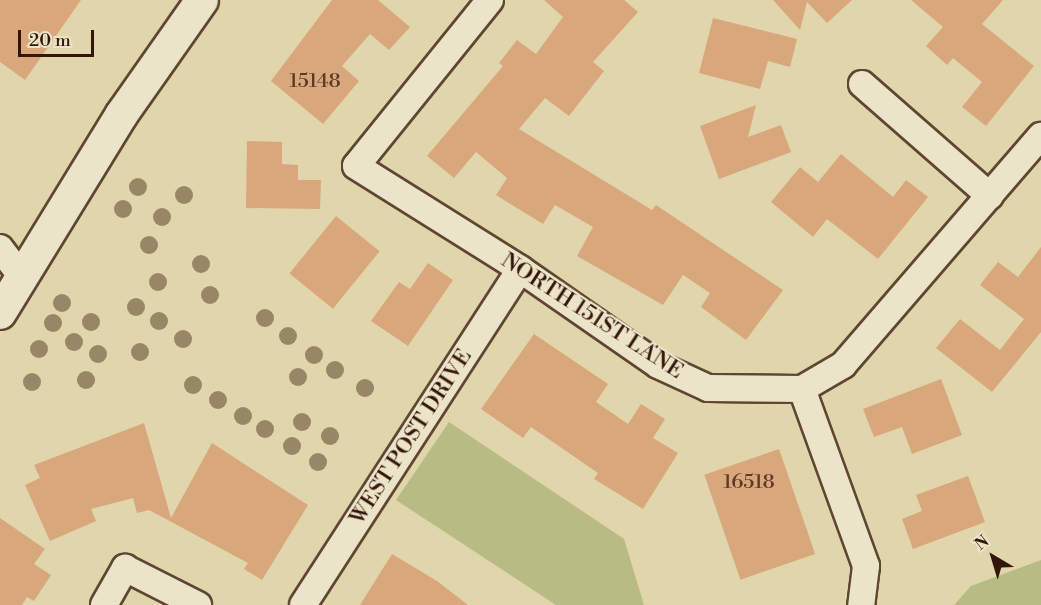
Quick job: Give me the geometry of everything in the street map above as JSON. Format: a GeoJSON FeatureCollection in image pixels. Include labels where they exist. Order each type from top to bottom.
{"type":"FeatureCollection","features":[{"type":"Feature","properties":{"kind":"street"},"geometry":{"type":"LineString","coordinates":[[0,313],[10,275],[202,0]]}},
{"type":"Feature","properties":{"kind":"street","name":"NORTH 151ST LANE"},"geometry":{"type":"LineString","coordinates":[[490,0],[356,166],[520,269],[658,365],[708,388],[802,389]]}},
{"type":"Feature","properties":{"kind":"street"},"geometry":{"type":"LineString","coordinates":[[862,84],[990,195]]}},
{"type":"Feature","properties":{"kind":"street"},"geometry":{"type":"LineString","coordinates":[[861,605],[866,566],[802,389],[843,365],[1041,136]]}},
{"type":"Feature","properties":{"kind":"street"},"geometry":{"type":"LineString","coordinates":[[0,248],[10,275]]}},
{"type":"Feature","properties":{"kind":"street","name":"WEST POST DRIVE"},"geometry":{"type":"LineString","coordinates":[[303,605],[520,269]]}},
{"type":"Feature","properties":{"kind":"street"},"geometry":{"type":"LineString","coordinates":[[104,605],[125,568],[198,605]]}},
{"type":"Feature","properties":{"kind":"green space"},"geometry":{"type":"Polygon","coordinates":[[[449,422],[624,539],[644,605],[556,605],[396,500],[449,422]]]}},
{"type":"Feature","properties":{"kind":"green space"},"geometry":{"type":"Polygon","coordinates":[[[1041,560],[1041,605],[954,605],[971,586],[1041,560]]]}},
{"type":"Feature","properties":{"kind":"building"},"geometry":{"type":"Polygon","coordinates":[[[0,0],[81,0],[25,80],[0,62],[0,0]]]}},
{"type":"Feature","properties":{"kind":"building"},"geometry":{"type":"Polygon","coordinates":[[[332,0],[378,0],[410,27],[389,50],[370,34],[342,66],[359,81],[323,124],[271,81],[332,0]]]}},
{"type":"Feature","properties":{"kind":"building"},"geometry":{"type":"Polygon","coordinates":[[[544,0],[624,0],[638,12],[593,62],[604,71],[569,116],[545,98],[519,129],[652,210],[656,205],[783,290],[746,340],[701,307],[710,293],[683,275],[663,305],[577,256],[593,227],[555,205],[543,224],[496,195],[507,178],[476,152],[454,178],[427,156],[503,66],[499,63],[517,40],[536,54],[563,17],[544,0]]]}},
{"type":"Feature","properties":{"kind":"building"},"geometry":{"type":"Polygon","coordinates":[[[773,0],[852,0],[827,23],[807,2],[800,30],[773,0]]]}},
{"type":"Feature","properties":{"kind":"building"},"geometry":{"type":"Polygon","coordinates":[[[911,0],[1003,0],[982,24],[1034,66],[986,126],[962,107],[982,82],[953,58],[947,65],[926,46],[943,27],[911,0]]]}},
{"type":"Feature","properties":{"kind":"building"},"geometry":{"type":"Polygon","coordinates":[[[713,18],[797,39],[790,67],[768,61],[760,89],[699,73],[713,18]]]}},
{"type":"Feature","properties":{"kind":"building"},"geometry":{"type":"Polygon","coordinates":[[[756,105],[748,137],[781,125],[791,152],[719,179],[700,126],[756,105]]]}},
{"type":"Feature","properties":{"kind":"building"},"geometry":{"type":"Polygon","coordinates":[[[247,141],[282,142],[282,164],[298,165],[298,180],[321,180],[320,209],[246,208],[247,141]]]}},
{"type":"Feature","properties":{"kind":"building"},"geometry":{"type":"Polygon","coordinates":[[[841,154],[893,197],[906,180],[928,197],[878,259],[827,219],[813,237],[771,202],[800,167],[818,182],[841,154]]]}},
{"type":"Feature","properties":{"kind":"building"},"geometry":{"type":"Polygon","coordinates":[[[336,216],[380,251],[333,309],[289,274],[336,216]]]}},
{"type":"Feature","properties":{"kind":"building"},"geometry":{"type":"Polygon","coordinates":[[[1041,247],[1041,332],[992,392],[936,348],[960,319],[1000,350],[1024,319],[980,285],[998,262],[1018,277],[1041,247]]]}},
{"type":"Feature","properties":{"kind":"building"},"geometry":{"type":"Polygon","coordinates":[[[428,263],[453,280],[408,346],[371,321],[399,282],[410,289],[428,263]]]}},
{"type":"Feature","properties":{"kind":"building"},"geometry":{"type":"Polygon","coordinates":[[[534,334],[608,384],[596,402],[628,424],[641,404],[665,419],[653,438],[678,453],[643,509],[594,479],[598,473],[531,427],[523,438],[481,409],[534,334]]]}},
{"type":"Feature","properties":{"kind":"building"},"geometry":{"type":"Polygon","coordinates":[[[941,379],[962,435],[912,454],[902,427],[874,437],[863,409],[941,379]]]}},
{"type":"Feature","properties":{"kind":"building"},"geometry":{"type":"Polygon","coordinates":[[[144,423],[171,518],[212,443],[308,505],[262,580],[244,569],[248,563],[149,510],[137,513],[133,498],[91,509],[96,521],[50,541],[25,485],[40,478],[34,465],[144,423]]]}},
{"type":"Feature","properties":{"kind":"building"},"geometry":{"type":"Polygon","coordinates":[[[779,449],[815,554],[740,580],[704,475],[779,449]]]}},
{"type":"Feature","properties":{"kind":"building"},"geometry":{"type":"Polygon","coordinates":[[[968,476],[985,522],[913,549],[902,519],[922,511],[916,495],[968,476]]]}},
{"type":"Feature","properties":{"kind":"building"},"geometry":{"type":"Polygon","coordinates":[[[0,518],[45,549],[34,564],[51,575],[34,601],[27,597],[22,605],[0,605],[0,518]]]}},
{"type":"Feature","properties":{"kind":"building"},"geometry":{"type":"Polygon","coordinates":[[[392,554],[437,581],[468,605],[360,605],[392,554]]]}}]}
